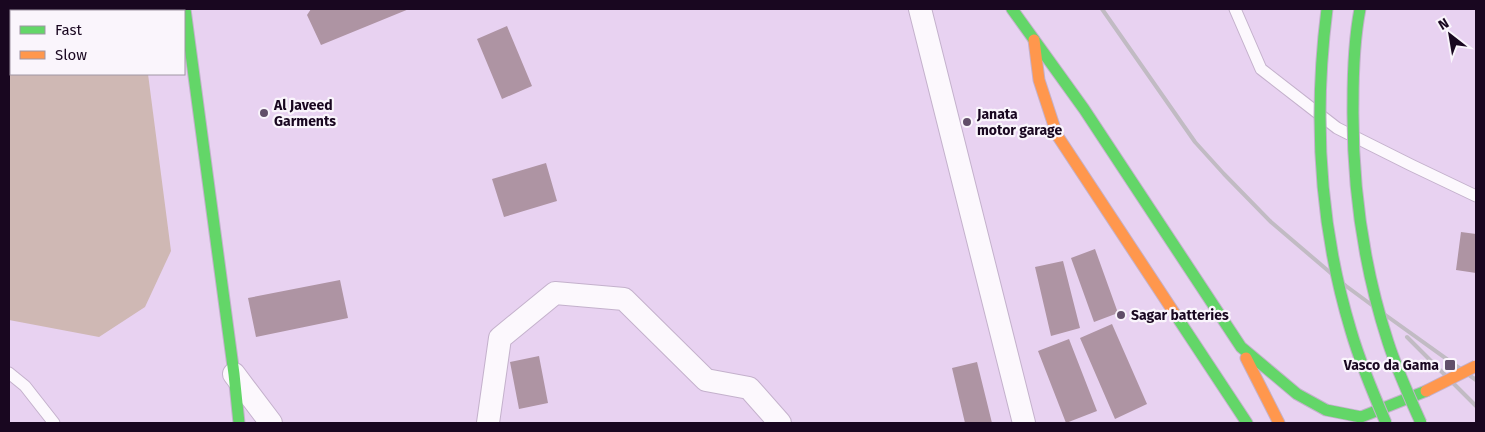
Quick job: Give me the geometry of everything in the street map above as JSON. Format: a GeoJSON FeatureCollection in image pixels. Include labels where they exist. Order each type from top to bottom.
{"type":"FeatureCollection","features":[{"type":"Feature","properties":{"kind":"main road"},"geometry":{"type":"LineString","coordinates":[[185,9],[234,374],[238,423]]}},
{"type":"Feature","properties":{"kind":"main road"},"geometry":{"type":"LineString","coordinates":[[1012,9],[1084,109],[1241,348],[1279,423]]}},
{"type":"Feature","properties":{"kind":"main road"},"geometry":{"type":"LineString","coordinates":[[1328,9],[1322,54],[1320,141],[1329,234],[1351,330],[1367,378],[1386,423]]}},
{"type":"Feature","properties":{"kind":"main road"},"geometry":{"type":"LineString","coordinates":[[1360,9],[1354,56],[1352,123],[1355,182],[1361,229],[1370,276],[1382,321],[1397,366],[1421,423]]}},
{"type":"Feature","properties":{"kind":"main road"},"geometry":{"type":"LineString","coordinates":[[1034,40],[1039,80],[1057,135],[1247,423]]}},
{"type":"Feature","properties":{"kind":"main road"},"geometry":{"type":"LineString","coordinates":[[1241,348],[1297,394],[1326,410],[1357,420],[1426,391],[1476,366]]}},
{"type":"Feature","properties":{"kind":"street"},"geometry":{"type":"LineString","coordinates":[[920,9],[1024,423]]}},
{"type":"Feature","properties":{"kind":"street"},"geometry":{"type":"LineString","coordinates":[[488,423],[500,338],[555,293],[624,299],[706,380],[749,388],[780,423]]}},
{"type":"Feature","properties":{"kind":"street"},"geometry":{"type":"LineString","coordinates":[[234,374],[271,423]]}},
{"type":"Feature","properties":{"kind":"lane"},"geometry":{"type":"LineString","coordinates":[[1235,9],[1262,68],[1337,128],[1476,196]]}},
{"type":"Feature","properties":{"kind":"lane"},"geometry":{"type":"LineString","coordinates":[[9,373],[25,386],[54,423]]}},
{"type":"Feature","properties":{"kind":"shaded area"},"geometry":{"type":"Polygon","coordinates":[[[140,9],[140,10],[88,10],[140,9]]]}},
{"type":"Feature","properties":{"kind":"shaded area"},"geometry":{"type":"Polygon","coordinates":[[[9,34],[10,75],[148,75],[171,251],[145,307],[99,337],[9,320],[9,34]]]}},
{"type":"Feature","properties":{"kind":"building"},"geometry":{"type":"Polygon","coordinates":[[[9,9],[36,9],[10,10],[9,16],[9,9]]]}},
{"type":"Feature","properties":{"kind":"building"},"geometry":{"type":"Polygon","coordinates":[[[311,9],[409,9],[321,45],[307,15],[311,9]]]}},
{"type":"Feature","properties":{"kind":"building"},"geometry":{"type":"Polygon","coordinates":[[[507,26],[532,86],[502,99],[477,39],[507,26]]]}},
{"type":"Feature","properties":{"kind":"building"},"geometry":{"type":"Polygon","coordinates":[[[546,163],[557,201],[504,217],[492,179],[546,163]]]}},
{"type":"Feature","properties":{"kind":"building"},"geometry":{"type":"Polygon","coordinates":[[[1461,232],[1476,234],[1476,273],[1456,270],[1461,232]]]}},
{"type":"Feature","properties":{"kind":"building"},"geometry":{"type":"Polygon","coordinates":[[[1095,249],[1118,313],[1094,322],[1071,258],[1095,249]]]}},
{"type":"Feature","properties":{"kind":"building"},"geometry":{"type":"Polygon","coordinates":[[[1063,261],[1080,328],[1051,336],[1035,267],[1063,261]]]}},
{"type":"Feature","properties":{"kind":"building"},"geometry":{"type":"Polygon","coordinates":[[[340,280],[348,318],[256,337],[248,298],[340,280]]]}},
{"type":"Feature","properties":{"kind":"building"},"geometry":{"type":"Polygon","coordinates":[[[1112,324],[1147,404],[1115,419],[1080,338],[1112,324]]]}},
{"type":"Feature","properties":{"kind":"building"},"geometry":{"type":"Polygon","coordinates":[[[1069,339],[1097,411],[1066,423],[1038,351],[1069,339]]]}},
{"type":"Feature","properties":{"kind":"building"},"geometry":{"type":"Polygon","coordinates":[[[539,356],[548,403],[519,409],[510,362],[539,356]]]}},
{"type":"Feature","properties":{"kind":"building"},"geometry":{"type":"Polygon","coordinates":[[[977,362],[992,423],[965,423],[952,368],[977,362]]]}},
{"type":"Feature","properties":{"kind":"railway"},"geometry":{"type":"LineString","coordinates":[[1102,9],[1195,142],[1271,222],[1346,286],[1476,380]]}},
{"type":"Feature","properties":{"kind":"railway"},"geometry":{"type":"LineString","coordinates":[[1407,337],[1476,406]]}},
{"type":"Feature","properties":{"kind":"traffic: fast"},"geometry":{"type":"LineString","coordinates":[[185,9],[239,423]]}},
{"type":"Feature","properties":{"kind":"traffic: fast"},"geometry":{"type":"LineString","coordinates":[[1012,9],[1084,109],[1241,347]]}},
{"type":"Feature","properties":{"kind":"traffic: fast"},"geometry":{"type":"LineString","coordinates":[[1327,9],[1320,91],[1322,172],[1326,212],[1340,291],[1351,331],[1386,423]]}},
{"type":"Feature","properties":{"kind":"traffic: fast"},"geometry":{"type":"LineString","coordinates":[[1360,9],[1354,56],[1353,133],[1361,224],[1379,313],[1399,373],[1421,423]]}},
{"type":"Feature","properties":{"kind":"traffic: fast"},"geometry":{"type":"LineString","coordinates":[[1175,314],[1247,423]]}},
{"type":"Feature","properties":{"kind":"traffic: fast"},"geometry":{"type":"LineString","coordinates":[[1241,347],[1297,394],[1326,410],[1361,417],[1426,391]]}},
{"type":"Feature","properties":{"kind":"traffic: slow"},"geometry":{"type":"LineString","coordinates":[[1034,40],[1039,80],[1057,135],[1175,314]]}},
{"type":"Feature","properties":{"kind":"traffic: slow"},"geometry":{"type":"LineString","coordinates":[[1246,358],[1279,423]]}},
{"type":"Feature","properties":{"kind":"traffic: slow"},"geometry":{"type":"LineString","coordinates":[[1426,391],[1476,366]]}},
{"type":"Feature","properties":{"kind":"place","name":"Al Javeed Garments"},"geometry":{"type":"Point","coordinates":[264,113]}},
{"type":"Feature","properties":{"kind":"place","name":"Janata motor garage"},"geometry":{"type":"Point","coordinates":[967,122]}},
{"type":"Feature","properties":{"kind":"place","name":"Sagar batteries"},"geometry":{"type":"Point","coordinates":[1121,315]}},
{"type":"Feature","properties":{"kind":"place","name":"Vasco da Gama"},"geometry":{"type":"Point","coordinates":[1450,365]}}]}
